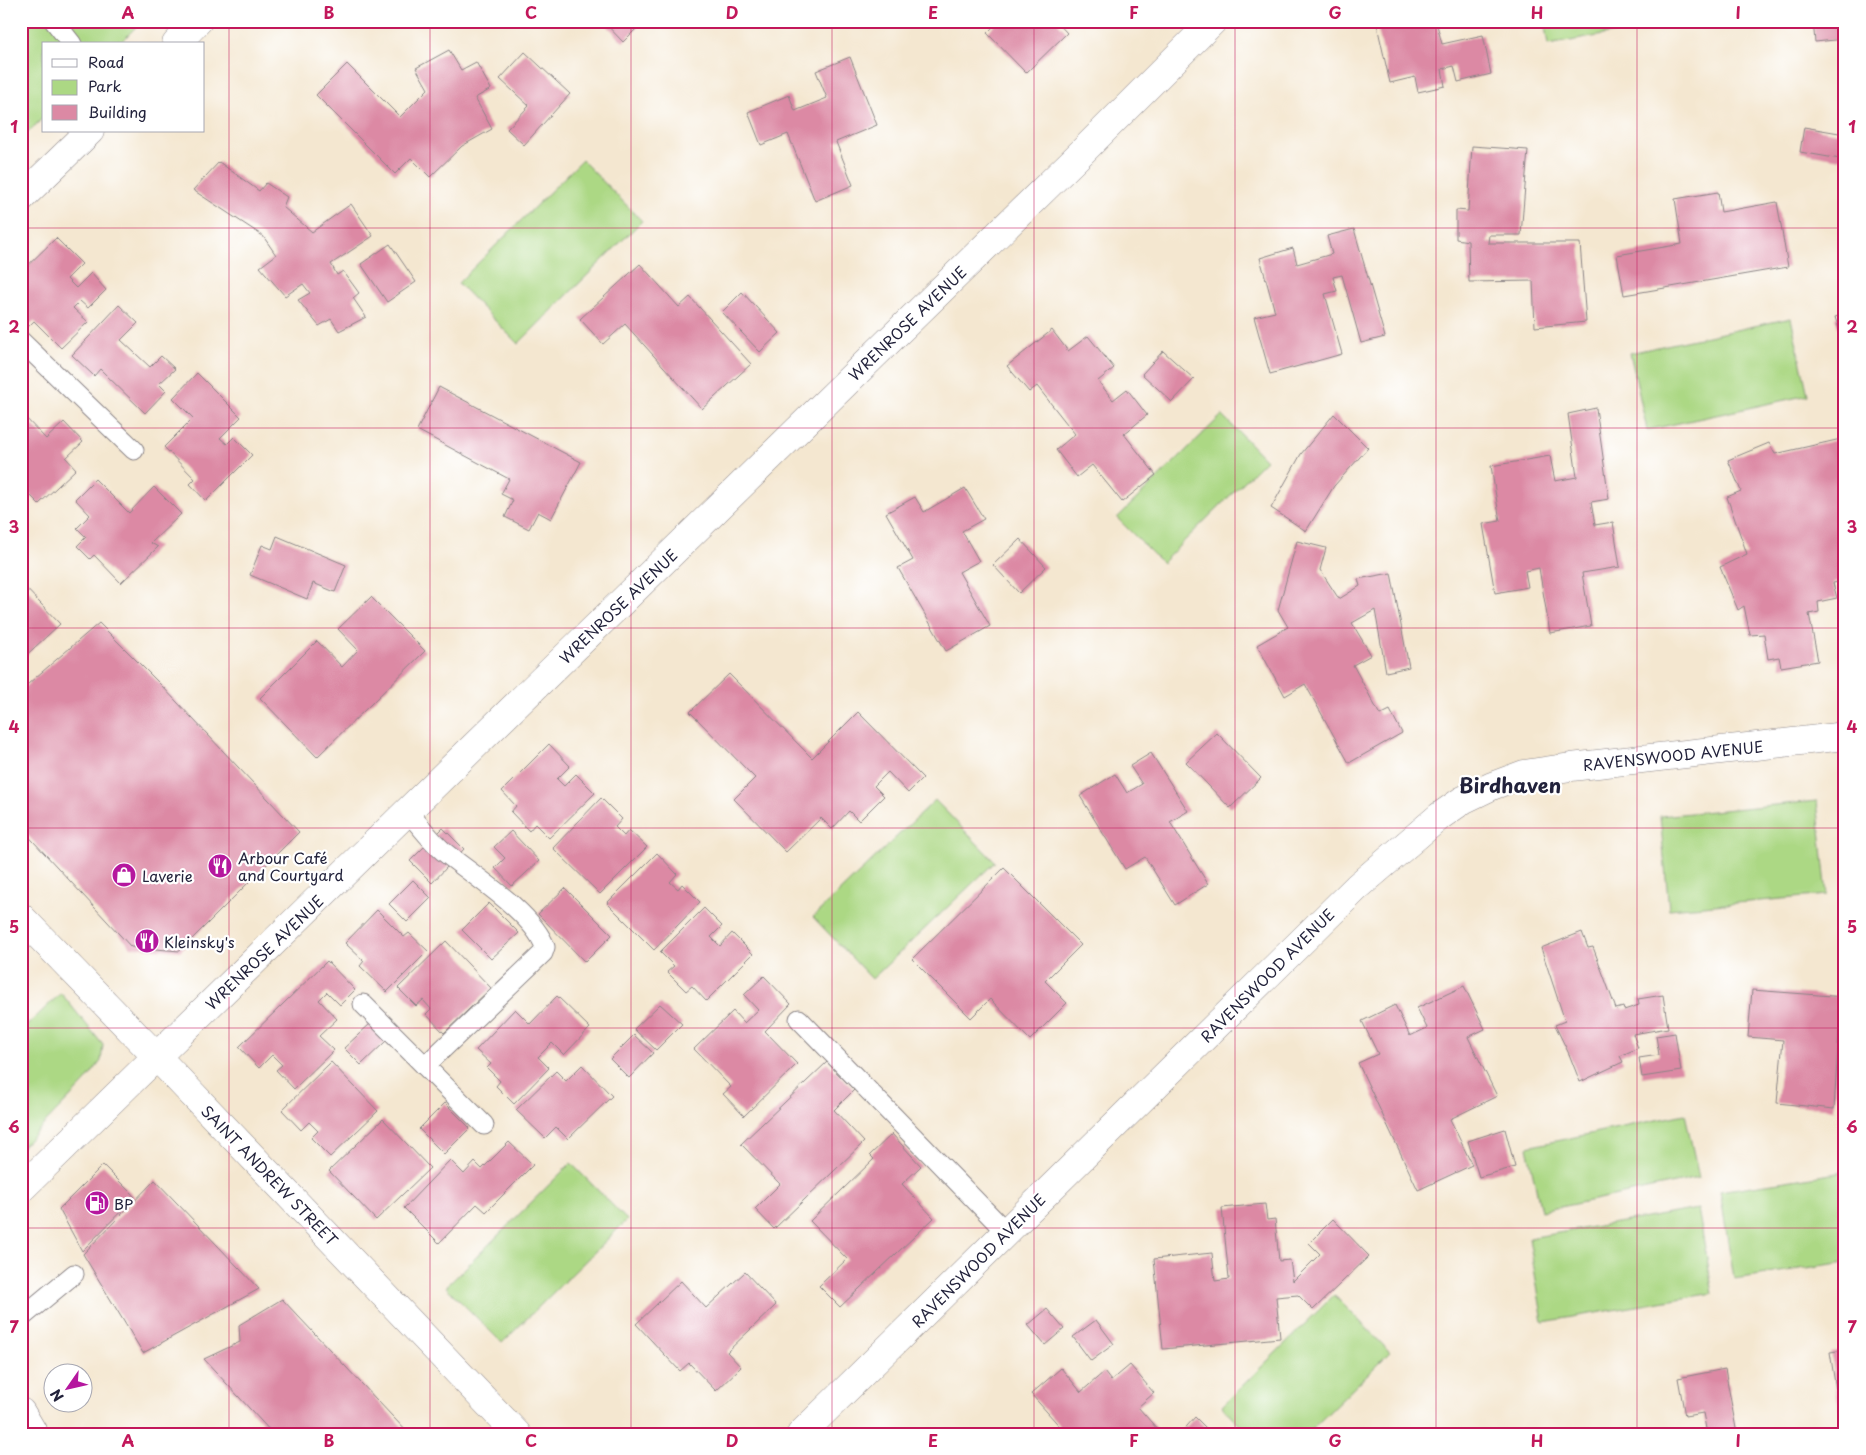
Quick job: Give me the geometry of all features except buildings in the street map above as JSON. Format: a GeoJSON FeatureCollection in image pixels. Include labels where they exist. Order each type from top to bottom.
{"type":"FeatureCollection","features":[{"type":"Feature","properties":{"kind":"street"},"geometry":{"type":"LineString","coordinates":[[178,42],[198,21]]}},
{"type":"Feature","properties":{"kind":"street","name":"WRENROSE AVENUE"},"geometry":{"type":"LineString","coordinates":[[21,1189],[1062,172],[1213,21]]}},
{"type":"Feature","properties":{"kind":"street"},"geometry":{"type":"LineString","coordinates":[[21,198],[89,132]]}},
{"type":"Feature","properties":{"kind":"street","name":"RAVENSWOOD AVENUE"},"geometry":{"type":"LineString","coordinates":[[801,1434],[1357,887],[1440,816],[1463,800],[1492,786],[1524,774],[1845,736]]}},
{"type":"Feature","properties":{"kind":"street","name":"SAINT ANDREW STREET"},"geometry":{"type":"LineString","coordinates":[[21,917],[157,1056],[517,1434]]}},
{"type":"Feature","properties":{"kind":"street"},"geometry":{"type":"LineString","coordinates":[[21,1412],[34,1434]]}},
{"type":"Feature","properties":{"kind":"lane"},"geometry":{"type":"LineString","coordinates":[[54,21],[70,42]]}},
{"type":"Feature","properties":{"kind":"lane"},"geometry":{"type":"LineString","coordinates":[[21,341],[134,450]]}},
{"type":"Feature","properties":{"kind":"lane"},"geometry":{"type":"LineString","coordinates":[[407,812],[441,850],[510,904],[534,928],[545,948],[425,1066]]}},
{"type":"Feature","properties":{"kind":"lane"},"geometry":{"type":"LineString","coordinates":[[363,1004],[484,1125]]}},
{"type":"Feature","properties":{"kind":"lane"},"geometry":{"type":"LineString","coordinates":[[799,1018],[1006,1232]]}},
{"type":"Feature","properties":{"kind":"lane"},"geometry":{"type":"LineString","coordinates":[[21,1318],[74,1274]]}},
{"type":"Feature","properties":{"kind":"green space"},"geometry":{"type":"Polygon","coordinates":[[[21,21],[142,21],[121,42],[42,42],[42,119],[21,139],[21,21]]]}},
{"type":"Feature","properties":{"kind":"green space"},"geometry":{"type":"Polygon","coordinates":[[[1544,21],[1681,21],[1548,45],[1544,21]]]}},
{"type":"Feature","properties":{"kind":"green space"},"geometry":{"type":"Polygon","coordinates":[[[582,160],[642,221],[518,344],[458,283],[582,160]]]}},
{"type":"Feature","properties":{"kind":"green space"},"geometry":{"type":"Polygon","coordinates":[[[1791,318],[1808,395],[1647,430],[1630,353],[1791,318]]]}},
{"type":"Feature","properties":{"kind":"green space"},"geometry":{"type":"Polygon","coordinates":[[[1222,415],[1266,460],[1162,563],[1117,518],[1222,415]]]}},
{"type":"Feature","properties":{"kind":"green space"},"geometry":{"type":"Polygon","coordinates":[[[935,800],[995,862],[872,979],[813,917],[935,800]]]}},
{"type":"Feature","properties":{"kind":"green space"},"geometry":{"type":"Polygon","coordinates":[[[1817,801],[1827,895],[1669,909],[1660,816],[1817,801]]]}},
{"type":"Feature","properties":{"kind":"green space"},"geometry":{"type":"Polygon","coordinates":[[[61,993],[103,1045],[101,1061],[86,1081],[21,1148],[21,1031],[61,993]]]}},
{"type":"Feature","properties":{"kind":"green space"},"geometry":{"type":"Polygon","coordinates":[[[1685,1114],[1699,1178],[1541,1211],[1527,1147],[1685,1114]]]}},
{"type":"Feature","properties":{"kind":"green space"},"geometry":{"type":"Polygon","coordinates":[[[571,1163],[627,1220],[502,1343],[446,1287],[571,1163]]]}},
{"type":"Feature","properties":{"kind":"green space"},"geometry":{"type":"Polygon","coordinates":[[[1845,1172],[1845,1262],[1734,1279],[1720,1191],[1845,1172]]]}},
{"type":"Feature","properties":{"kind":"green space"},"geometry":{"type":"Polygon","coordinates":[[[1698,1209],[1713,1293],[1543,1322],[1529,1238],[1698,1209]]]}},
{"type":"Feature","properties":{"kind":"green space"},"geometry":{"type":"Polygon","coordinates":[[[1334,1295],[1390,1352],[1307,1434],[1248,1434],[1222,1406],[1334,1295]]]}},
{"type":"Feature","properties":{"kind":"place","name":"Arbour Café and Courtyard"},"geometry":{"type":"Point","coordinates":[220,866]}},
{"type":"Feature","properties":{"kind":"place","name":"Laverie"},"geometry":{"type":"Point","coordinates":[124,875]}},
{"type":"Feature","properties":{"kind":"place","name":"Kleinsky's"},"geometry":{"type":"Point","coordinates":[147,941]}},
{"type":"Feature","properties":{"kind":"place","name":"BP"},"geometry":{"type":"Point","coordinates":[97,1203]}},
{"type":"Feature","properties":{"kind":"district","name":"Birdhaven"},"geometry":{"type":"Point","coordinates":[1510,785]}}]}
